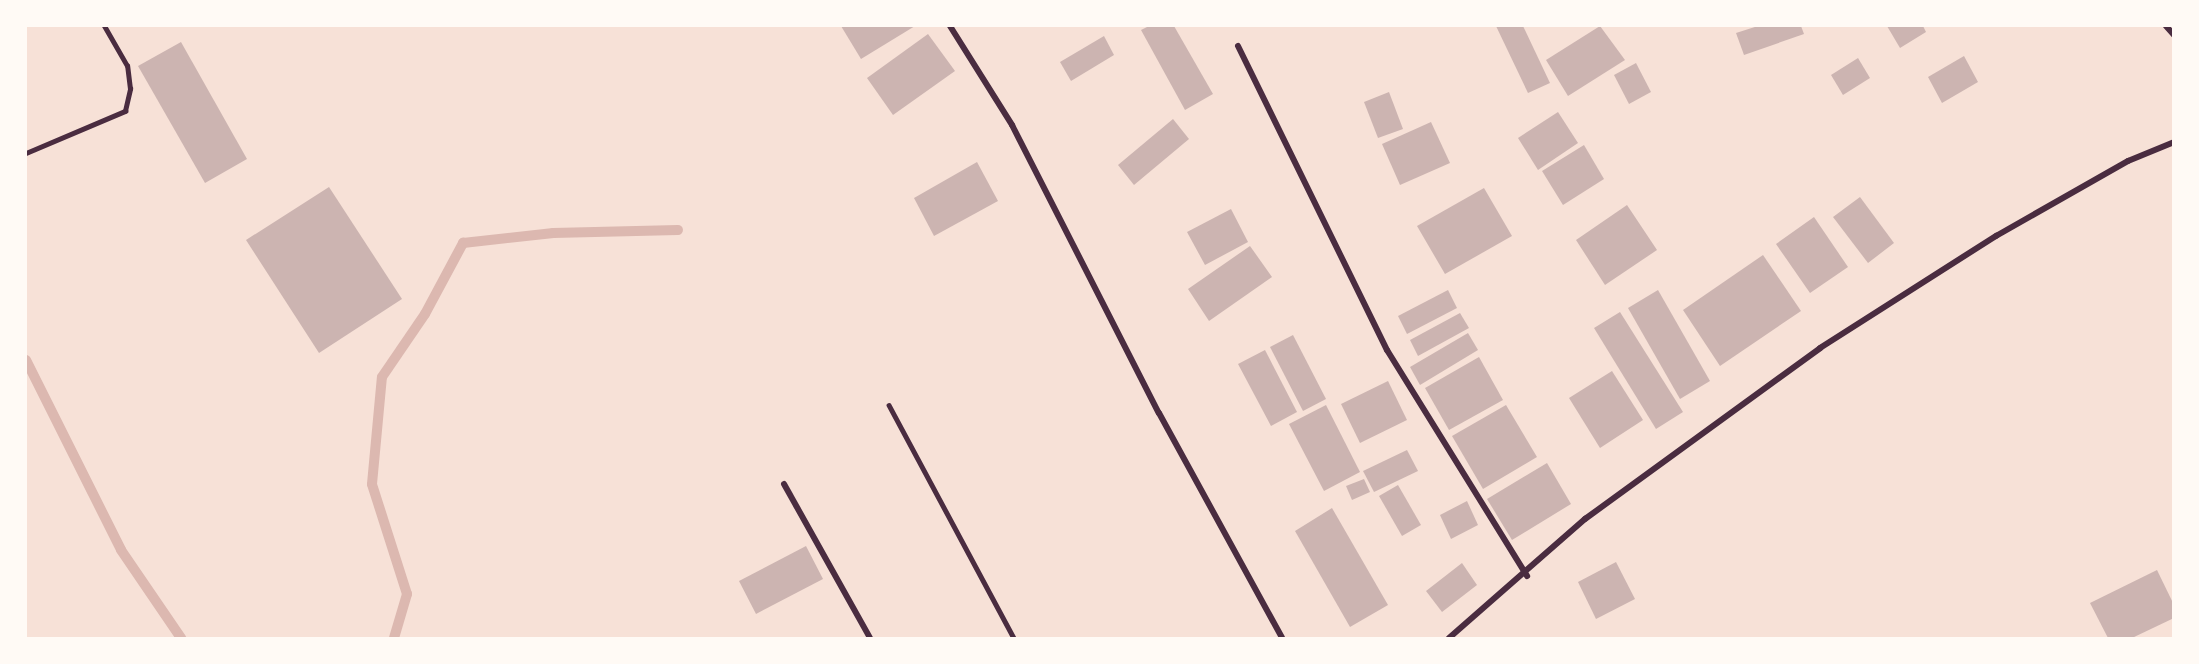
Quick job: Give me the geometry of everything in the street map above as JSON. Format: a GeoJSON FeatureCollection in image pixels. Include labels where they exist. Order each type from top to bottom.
{"type":"FeatureCollection","features":[{"type":"Feature","properties":{"kind":"street"},"geometry":{"type":"LineString","coordinates":[[950,26],[1012,125],[1159,413],[1282,639]]}},
{"type":"Feature","properties":{"kind":"street"},"geometry":{"type":"LineString","coordinates":[[2166,26],[2174,35]]}},
{"type":"Feature","properties":{"kind":"street"},"geometry":{"type":"LineString","coordinates":[[1238,45],[1387,350],[1527,576]]}},
{"type":"Feature","properties":{"kind":"street"},"geometry":{"type":"LineString","coordinates":[[1449,639],[1527,576],[1585,519],[1820,348],[1996,236],[2128,161],[2174,142]]}},
{"type":"Feature","properties":{"kind":"street"},"geometry":{"type":"LineString","coordinates":[[784,484],[870,639]]}},
{"type":"Feature","properties":{"kind":"lane"},"geometry":{"type":"LineString","coordinates":[[26,153],[126,111],[130,89],[127,66],[104,26]]}},
{"type":"Feature","properties":{"kind":"lane"},"geometry":{"type":"LineString","coordinates":[[889,405],[1014,639]]}},
{"type":"Feature","properties":{"kind":"building"},"geometry":{"type":"Polygon","coordinates":[[[841,26],[915,26],[861,59],[841,26]]]}},
{"type":"Feature","properties":{"kind":"building"},"geometry":{"type":"Polygon","coordinates":[[[1149,26],[1174,26],[1213,94],[1185,110],[1141,30],[1149,26]]]}},
{"type":"Feature","properties":{"kind":"building"},"geometry":{"type":"Polygon","coordinates":[[[1496,26],[1523,26],[1550,83],[1528,93],[1496,26]]]}},
{"type":"Feature","properties":{"kind":"building"},"geometry":{"type":"Polygon","coordinates":[[[1600,26],[1625,60],[1568,96],[1546,60],[1600,26]]]}},
{"type":"Feature","properties":{"kind":"building"},"geometry":{"type":"Polygon","coordinates":[[[1758,26],[1801,26],[1804,34],[1744,55],[1736,33],[1758,26]]]}},
{"type":"Feature","properties":{"kind":"building"},"geometry":{"type":"Polygon","coordinates":[[[1887,26],[1923,26],[1926,32],[1900,48],[1887,26]]]}},
{"type":"Feature","properties":{"kind":"building"},"geometry":{"type":"Polygon","coordinates":[[[928,34],[955,71],[893,115],[867,78],[928,34]]]}},
{"type":"Feature","properties":{"kind":"building"},"geometry":{"type":"Polygon","coordinates":[[[1104,36],[1114,55],[1071,81],[1060,62],[1104,36]]]}},
{"type":"Feature","properties":{"kind":"building"},"geometry":{"type":"Polygon","coordinates":[[[181,42],[247,159],[205,183],[138,66],[181,42]]]}},
{"type":"Feature","properties":{"kind":"building"},"geometry":{"type":"Polygon","coordinates":[[[1964,56],[1978,82],[1942,103],[1928,77],[1964,56]]]}},
{"type":"Feature","properties":{"kind":"building"},"geometry":{"type":"Polygon","coordinates":[[[1858,58],[1870,78],[1843,95],[1831,75],[1858,58]]]}},
{"type":"Feature","properties":{"kind":"building"},"geometry":{"type":"Polygon","coordinates":[[[1636,63],[1651,92],[1629,104],[1614,75],[1636,63]]]}},
{"type":"Feature","properties":{"kind":"building"},"geometry":{"type":"Polygon","coordinates":[[[1389,92],[1403,129],[1378,138],[1364,102],[1389,92]]]}},
{"type":"Feature","properties":{"kind":"building"},"geometry":{"type":"Polygon","coordinates":[[[1558,112],[1578,143],[1538,170],[1518,138],[1558,112]]]}},
{"type":"Feature","properties":{"kind":"building"},"geometry":{"type":"Polygon","coordinates":[[[1173,119],[1189,139],[1134,185],[1118,165],[1173,119]]]}},
{"type":"Feature","properties":{"kind":"building"},"geometry":{"type":"Polygon","coordinates":[[[1431,122],[1450,163],[1400,185],[1382,144],[1431,122]]]}},
{"type":"Feature","properties":{"kind":"building"},"geometry":{"type":"Polygon","coordinates":[[[1584,145],[1604,179],[1563,205],[1542,171],[1584,145]]]}},
{"type":"Feature","properties":{"kind":"building"},"geometry":{"type":"Polygon","coordinates":[[[977,162],[998,201],[934,236],[914,198],[977,162]]]}},
{"type":"Feature","properties":{"kind":"building"},"geometry":{"type":"Polygon","coordinates":[[[329,187],[402,299],[319,353],[246,240],[329,187]]]}},
{"type":"Feature","properties":{"kind":"building"},"geometry":{"type":"Polygon","coordinates":[[[1484,188],[1512,236],[1445,274],[1417,226],[1484,188]]]}},
{"type":"Feature","properties":{"kind":"building"},"geometry":{"type":"Polygon","coordinates":[[[1860,197],[1894,243],[1868,263],[1833,217],[1860,197]]]}},
{"type":"Feature","properties":{"kind":"building"},"geometry":{"type":"Polygon","coordinates":[[[1627,205],[1657,250],[1605,285],[1576,240],[1627,205]]]}},
{"type":"Feature","properties":{"kind":"building"},"geometry":{"type":"Polygon","coordinates":[[[1231,209],[1248,242],[1205,265],[1187,232],[1231,209]]]}},
{"type":"Feature","properties":{"kind":"building"},"geometry":{"type":"Polygon","coordinates":[[[1814,217],[1848,267],[1810,293],[1776,244],[1814,217]]]}},
{"type":"Feature","properties":{"kind":"building"},"geometry":{"type":"Polygon","coordinates":[[[1250,246],[1272,277],[1209,321],[1188,289],[1250,246]]]}},
{"type":"Feature","properties":{"kind":"building"},"geometry":{"type":"Polygon","coordinates":[[[1763,255],[1801,311],[1720,366],[1683,310],[1763,255]]]}},
{"type":"Feature","properties":{"kind":"building"},"geometry":{"type":"Polygon","coordinates":[[[1448,290],[1457,308],[1407,334],[1398,316],[1448,290]]]}},
{"type":"Feature","properties":{"kind":"building"},"geometry":{"type":"Polygon","coordinates":[[[1658,290],[1710,381],[1680,399],[1628,308],[1658,290]]]}},
{"type":"Feature","properties":{"kind":"building"},"geometry":{"type":"Polygon","coordinates":[[[1620,312],[1683,412],[1656,429],[1594,328],[1620,312]]]}},
{"type":"Feature","properties":{"kind":"building"},"geometry":{"type":"Polygon","coordinates":[[[1460,313],[1469,328],[1418,356],[1410,340],[1460,313]]]}},
{"type":"Feature","properties":{"kind":"building"},"geometry":{"type":"Polygon","coordinates":[[[1468,333],[1478,350],[1420,385],[1410,367],[1468,333]]]}},
{"type":"Feature","properties":{"kind":"building"},"geometry":{"type":"Polygon","coordinates":[[[1293,335],[1326,399],[1303,411],[1270,347],[1293,335]]]}},
{"type":"Feature","properties":{"kind":"building"},"geometry":{"type":"Polygon","coordinates":[[[1265,350],[1297,412],[1271,426],[1238,364],[1265,350]]]}},
{"type":"Feature","properties":{"kind":"building"},"geometry":{"type":"Polygon","coordinates":[[[1479,357],[1503,400],[1449,430],[1425,388],[1479,357]]]}},
{"type":"Feature","properties":{"kind":"building"},"geometry":{"type":"Polygon","coordinates":[[[1612,371],[1643,420],[1600,448],[1569,398],[1612,371]]]}},
{"type":"Feature","properties":{"kind":"building"},"geometry":{"type":"Polygon","coordinates":[[[1388,381],[1407,420],[1360,443],[1341,404],[1388,381]]]}},
{"type":"Feature","properties":{"kind":"building"},"geometry":{"type":"Polygon","coordinates":[[[1326,405],[1360,472],[1324,491],[1289,424],[1326,405]]]}},
{"type":"Feature","properties":{"kind":"building"},"geometry":{"type":"Polygon","coordinates":[[[1506,405],[1537,457],[1483,489],[1452,436],[1506,405]]]}},
{"type":"Feature","properties":{"kind":"building"},"geometry":{"type":"Polygon","coordinates":[[[1407,450],[1418,471],[1374,492],[1363,471],[1407,450]]]}},
{"type":"Feature","properties":{"kind":"building"},"geometry":{"type":"Polygon","coordinates":[[[1547,463],[1571,504],[1512,540],[1487,499],[1547,463]]]}},
{"type":"Feature","properties":{"kind":"building"},"geometry":{"type":"Polygon","coordinates":[[[1364,479],[1370,492],[1352,500],[1346,486],[1364,479]]]}},
{"type":"Feature","properties":{"kind":"building"},"geometry":{"type":"Polygon","coordinates":[[[1398,485],[1421,525],[1402,536],[1379,496],[1398,485]]]}},
{"type":"Feature","properties":{"kind":"building"},"geometry":{"type":"Polygon","coordinates":[[[1467,501],[1478,525],[1451,539],[1440,515],[1467,501]]]}},
{"type":"Feature","properties":{"kind":"building"},"geometry":{"type":"Polygon","coordinates":[[[1332,508],[1388,605],[1350,627],[1295,531],[1332,508]]]}},
{"type":"Feature","properties":{"kind":"building"},"geometry":{"type":"Polygon","coordinates":[[[806,546],[823,579],[756,614],[739,581],[806,546]]]}},
{"type":"Feature","properties":{"kind":"building"},"geometry":{"type":"Polygon","coordinates":[[[1616,562],[1635,599],[1596,619],[1578,582],[1616,562]]]}},
{"type":"Feature","properties":{"kind":"building"},"geometry":{"type":"Polygon","coordinates":[[[1462,563],[1477,585],[1442,612],[1426,591],[1462,563]]]}},
{"type":"Feature","properties":{"kind":"building"},"geometry":{"type":"Polygon","coordinates":[[[2157,570],[2174,605],[2174,618],[2132,638],[2108,638],[2090,603],[2157,570]]]}},
{"type":"Feature","properties":{"kind":"waterway"},"geometry":{"type":"LineString","coordinates":[[394,638],[407,594],[372,484],[382,377],[425,314],[463,243],[553,233],[678,230]]}},
{"type":"Feature","properties":{"kind":"waterway"},"geometry":{"type":"LineString","coordinates":[[26,360],[121,550],[181,638]]}}]}
